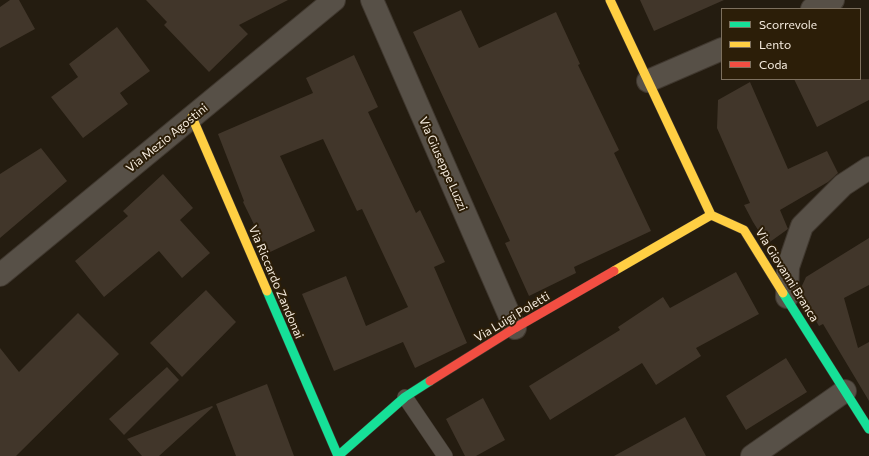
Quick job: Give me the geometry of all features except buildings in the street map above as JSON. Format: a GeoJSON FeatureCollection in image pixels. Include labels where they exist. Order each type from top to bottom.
{"type":"FeatureCollection","features":[{"type":"Feature","properties":{"kind":"street","name":"Via Mezio Agostini"},"geometry":{"type":"LineString","coordinates":[[0,275],[334,0]]}},
{"type":"Feature","properties":{"kind":"street","name":"Via Giuseppe Luzzi"},"geometry":{"type":"LineString","coordinates":[[372,0],[515,328]]}},
{"type":"Feature","properties":{"kind":"street"},"geometry":{"type":"LineString","coordinates":[[610,0],[711,215]]}},
{"type":"Feature","properties":{"kind":"street"},"geometry":{"type":"LineString","coordinates":[[814,8],[833,0]]}},
{"type":"Feature","properties":{"kind":"street"},"geometry":{"type":"LineString","coordinates":[[648,81],[721,49]]}},
{"type":"Feature","properties":{"kind":"street","name":"Via Riccardo Zandonai"},"geometry":{"type":"LineString","coordinates":[[192,118],[338,456]]}},
{"type":"Feature","properties":{"kind":"street"},"geometry":{"type":"LineString","coordinates":[[787,297],[788,267],[802,226],[843,185],[869,168]]}},
{"type":"Feature","properties":{"kind":"street","name":"Via Luigi Poletti"},"geometry":{"type":"LineString","coordinates":[[338,456],[405,397],[515,328],[711,215]]}},
{"type":"Feature","properties":{"kind":"street","name":"Via Giovanni Branca"},"geometry":{"type":"LineString","coordinates":[[711,215],[744,230],[869,428]]}},
{"type":"Feature","properties":{"kind":"street"},"geometry":{"type":"LineString","coordinates":[[752,456],[845,391]]}},
{"type":"Feature","properties":{"kind":"lane"},"geometry":{"type":"LineString","coordinates":[[405,397],[445,456]]}},
{"type":"Feature","properties":{"kind":"traffic: fast"},"geometry":{"type":"LineString","coordinates":[[267,291],[338,456],[405,397],[430,381]]}},
{"type":"Feature","properties":{"kind":"traffic: fast"},"geometry":{"type":"LineString","coordinates":[[783,293],[869,429]]}},
{"type":"Feature","properties":{"kind":"traffic: slow"},"geometry":{"type":"LineString","coordinates":[[610,0],[711,215],[744,230],[783,293]]}},
{"type":"Feature","properties":{"kind":"traffic: slow"},"geometry":{"type":"LineString","coordinates":[[192,117],[267,291]]}},
{"type":"Feature","properties":{"kind":"traffic: slow"},"geometry":{"type":"LineString","coordinates":[[614,271],[711,215]]}},
{"type":"Feature","properties":{"kind":"traffic: jam"},"geometry":{"type":"LineString","coordinates":[[430,381],[515,328],[614,271]]}}]}
